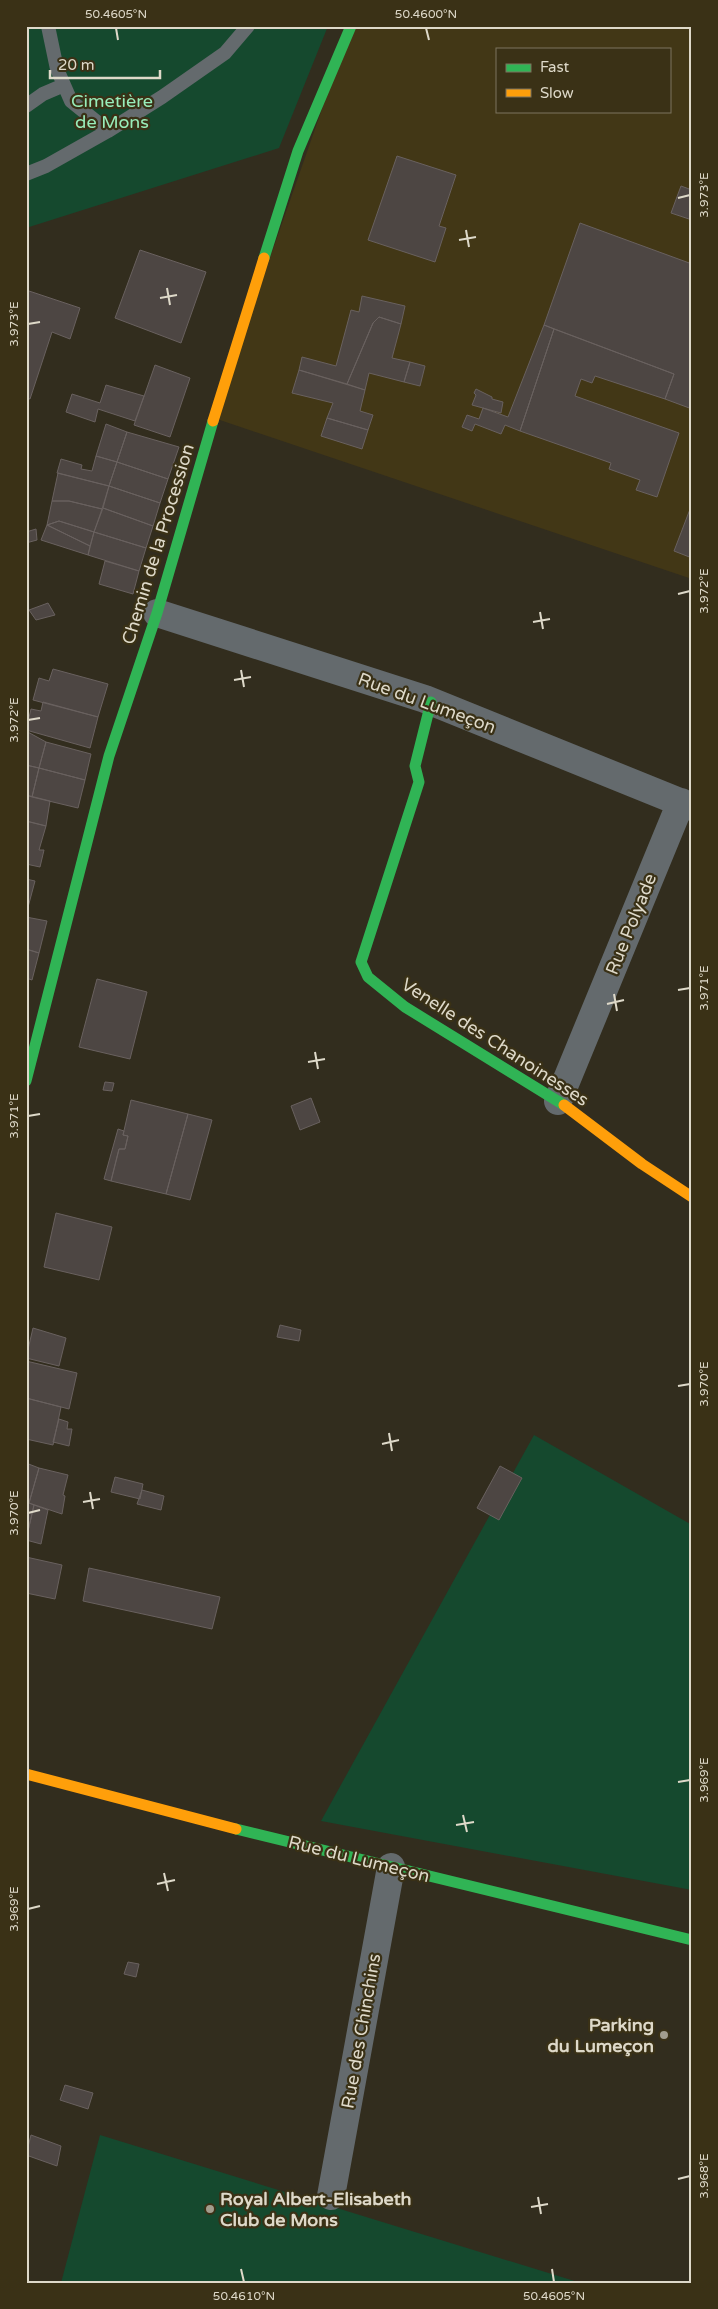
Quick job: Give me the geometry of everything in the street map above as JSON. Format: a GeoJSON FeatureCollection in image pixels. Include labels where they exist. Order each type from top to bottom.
{"type":"FeatureCollection","features":[{"type":"Feature","properties":{"kind":"street","name":"Chemin de la Procession"},"geometry":{"type":"LineString","coordinates":[[26,1081],[109,756],[157,613],[214,418],[298,151],[351,26]]}},
{"type":"Feature","properties":{"kind":"street","name":"Rue du Lumeçon"},"geometry":{"type":"LineString","coordinates":[[157,613],[431,702],[686,805]]}},
{"type":"Feature","properties":{"kind":"street","name":"Venelle des Chanoinesses"},"geometry":{"type":"LineString","coordinates":[[431,702],[415,766],[419,782],[361,962],[368,977],[405,1007],[558,1101],[642,1164],[692,1197]]}},
{"type":"Feature","properties":{"kind":"street","name":"Rue Polyade"},"geometry":{"type":"LineString","coordinates":[[558,1101],[686,805]]}},
{"type":"Feature","properties":{"kind":"street","name":"Rue du Lumeçon"},"geometry":{"type":"LineString","coordinates":[[26,1774],[150,1808],[692,1940]]}},
{"type":"Feature","properties":{"kind":"street","name":"Rue des Chinchins"},"geometry":{"type":"LineString","coordinates":[[331,2196],[391,1867]]}},
{"type":"Feature","properties":{"kind":"lane"},"geometry":{"type":"LineString","coordinates":[[48,26],[58,69],[71,101],[108,131]]}},
{"type":"Feature","properties":{"kind":"lane"},"geometry":{"type":"LineString","coordinates":[[26,174],[46,166],[108,131],[162,97],[225,53],[248,26]]}},
{"type":"Feature","properties":{"kind":"lane"},"geometry":{"type":"LineString","coordinates":[[26,106],[43,94],[64,85]]}},
{"type":"Feature","properties":{"kind":"shaded area"},"geometry":{"type":"Polygon","coordinates":[[[351,26],[692,26],[692,579],[214,418],[351,26]]]}},
{"type":"Feature","properties":{"kind":"green space","name":"Cimetière de Mons"},"geometry":{"type":"Polygon","coordinates":[[[26,26],[328,26],[279,148],[26,228],[26,26]]]}},
{"type":"Feature","properties":{"kind":"green space"},"geometry":{"type":"Polygon","coordinates":[[[534,1435],[692,1525],[692,1890],[321,1821],[534,1435]]]}},
{"type":"Feature","properties":{"kind":"green space","name":"Royal Albert-Elisabeth Club de Mons"},"geometry":{"type":"Polygon","coordinates":[[[100,2135],[581,2283],[61,2283],[100,2135]]]}},
{"type":"Feature","properties":{"kind":"building"},"geometry":{"type":"Polygon","coordinates":[[[397,156],[456,175],[439,226],[446,228],[435,262],[368,240],[397,156]]]}},
{"type":"Feature","properties":{"kind":"building"},"geometry":{"type":"Polygon","coordinates":[[[681,186],[692,190],[692,220],[671,213],[681,186]]]}},
{"type":"Feature","properties":{"kind":"building"},"geometry":{"type":"Polygon","coordinates":[[[580,223],[692,264],[692,409],[665,399],[674,374],[544,325],[580,223]]]}},
{"type":"Feature","properties":{"kind":"building"},"geometry":{"type":"Polygon","coordinates":[[[140,250],[206,272],[181,343],[115,318],[140,250]]]}},
{"type":"Feature","properties":{"kind":"building"},"geometry":{"type":"Polygon","coordinates":[[[29,291],[80,308],[70,339],[52,332],[30,399],[26,398],[26,301],[29,291]]]}},
{"type":"Feature","properties":{"kind":"building"},"geometry":{"type":"Polygon","coordinates":[[[362,296],[405,306],[401,324],[379,317],[373,323],[347,384],[299,370],[302,357],[336,366],[351,310],[359,312],[362,296]]]}},
{"type":"Feature","properties":{"kind":"building"},"geometry":{"type":"Polygon","coordinates":[[[379,317],[401,324],[392,358],[410,362],[404,382],[369,373],[365,390],[347,384],[373,323],[379,317]]]}},
{"type":"Feature","properties":{"kind":"building"},"geometry":{"type":"Polygon","coordinates":[[[544,325],[554,329],[520,431],[505,425],[501,434],[475,424],[472,431],[462,427],[467,415],[479,419],[483,408],[508,417],[544,325]]]}},
{"type":"Feature","properties":{"kind":"building"},"geometry":{"type":"Polygon","coordinates":[[[554,329],[674,374],[665,399],[595,376],[592,383],[581,379],[575,396],[679,433],[657,497],[636,490],[640,480],[609,469],[611,463],[520,431],[554,329]]]}},
{"type":"Feature","properties":{"kind":"building"},"geometry":{"type":"Polygon","coordinates":[[[410,362],[425,366],[420,386],[404,382],[410,362]]]}},
{"type":"Feature","properties":{"kind":"building"},"geometry":{"type":"Polygon","coordinates":[[[155,365],[190,378],[170,437],[134,425],[155,365]]]}},
{"type":"Feature","properties":{"kind":"building"},"geometry":{"type":"Polygon","coordinates":[[[299,370],[365,390],[360,411],[373,415],[368,430],[327,418],[333,403],[292,393],[299,370]]]}},
{"type":"Feature","properties":{"kind":"building"},"geometry":{"type":"Polygon","coordinates":[[[106,385],[144,396],[135,421],[98,409],[95,422],[66,412],[72,394],[100,403],[106,385]]]}},
{"type":"Feature","properties":{"kind":"building"},"geometry":{"type":"Polygon","coordinates":[[[476,389],[492,397],[492,399],[503,402],[501,413],[472,405],[476,389]]]}},
{"type":"Feature","properties":{"kind":"building"},"geometry":{"type":"Polygon","coordinates":[[[327,418],[368,430],[362,449],[321,436],[327,418]]]}},
{"type":"Feature","properties":{"kind":"building"},"geometry":{"type":"Polygon","coordinates":[[[106,424],[127,432],[117,462],[96,456],[106,424]]]}},
{"type":"Feature","properties":{"kind":"building"},"geometry":{"type":"Polygon","coordinates":[[[127,432],[179,447],[168,479],[117,462],[127,432]]]}},
{"type":"Feature","properties":{"kind":"building"},"geometry":{"type":"Polygon","coordinates":[[[96,456],[117,462],[109,486],[57,473],[61,459],[82,465],[81,469],[92,471],[96,456]]]}},
{"type":"Feature","properties":{"kind":"building"},"geometry":{"type":"Polygon","coordinates":[[[117,462],[168,479],[160,503],[109,486],[117,462]]]}},
{"type":"Feature","properties":{"kind":"building"},"geometry":{"type":"Polygon","coordinates":[[[58,473],[109,486],[102,509],[69,501],[52,501],[58,473]]]}},
{"type":"Feature","properties":{"kind":"building"},"geometry":{"type":"Polygon","coordinates":[[[109,486],[160,503],[153,526],[103,508],[109,486]]]}},
{"type":"Feature","properties":{"kind":"building"},"geometry":{"type":"Polygon","coordinates":[[[52,501],[69,501],[102,509],[94,532],[59,521],[47,525],[52,501]]]}},
{"type":"Feature","properties":{"kind":"building"},"geometry":{"type":"Polygon","coordinates":[[[692,504],[692,558],[674,551],[692,504]]]}},
{"type":"Feature","properties":{"kind":"building"},"geometry":{"type":"Polygon","coordinates":[[[103,508],[153,526],[146,548],[94,532],[103,508]]]}},
{"type":"Feature","properties":{"kind":"building"},"geometry":{"type":"Polygon","coordinates":[[[59,521],[94,532],[90,546],[47,525],[59,521]]]}},
{"type":"Feature","properties":{"kind":"building"},"geometry":{"type":"Polygon","coordinates":[[[47,525],[90,546],[88,555],[41,540],[47,525]]]}},
{"type":"Feature","properties":{"kind":"building"},"geometry":{"type":"Polygon","coordinates":[[[36,529],[37,540],[26,543],[26,532],[36,529]]]}},
{"type":"Feature","properties":{"kind":"building"},"geometry":{"type":"Polygon","coordinates":[[[94,532],[146,548],[139,571],[88,555],[94,532]]]}},
{"type":"Feature","properties":{"kind":"building"},"geometry":{"type":"Polygon","coordinates":[[[105,561],[139,571],[133,594],[99,584],[105,561]]]}},
{"type":"Feature","properties":{"kind":"building"},"geometry":{"type":"Polygon","coordinates":[[[48,603],[55,615],[36,620],[29,610],[48,603]]]}},
{"type":"Feature","properties":{"kind":"building"},"geometry":{"type":"Polygon","coordinates":[[[53,669],[108,684],[98,717],[33,700],[39,678],[49,681],[53,669]]]}},
{"type":"Feature","properties":{"kind":"building"},"geometry":{"type":"Polygon","coordinates":[[[43,702],[98,717],[90,748],[26,730],[31,709],[41,711],[43,702]]]}},
{"type":"Feature","properties":{"kind":"building"},"geometry":{"type":"Polygon","coordinates":[[[26,731],[46,742],[39,768],[26,765],[26,731]]]}},
{"type":"Feature","properties":{"kind":"building"},"geometry":{"type":"Polygon","coordinates":[[[46,742],[91,754],[85,780],[39,768],[46,742]]]}},
{"type":"Feature","properties":{"kind":"building"},"geometry":{"type":"Polygon","coordinates":[[[26,765],[39,768],[32,797],[26,795],[26,765]]]}},
{"type":"Feature","properties":{"kind":"building"},"geometry":{"type":"Polygon","coordinates":[[[39,768],[85,780],[78,808],[32,797],[39,768]]]}},
{"type":"Feature","properties":{"kind":"building"},"geometry":{"type":"Polygon","coordinates":[[[26,795],[50,801],[46,826],[26,821],[26,795]]]}},
{"type":"Feature","properties":{"kind":"building"},"geometry":{"type":"Polygon","coordinates":[[[26,821],[46,826],[39,850],[44,850],[40,867],[26,864],[26,821]]]}},
{"type":"Feature","properties":{"kind":"building"},"geometry":{"type":"Polygon","coordinates":[[[26,879],[35,881],[27,911],[26,911],[26,879]]]}},
{"type":"Feature","properties":{"kind":"building"},"geometry":{"type":"Polygon","coordinates":[[[26,917],[47,921],[39,953],[26,949],[26,917]]]}},
{"type":"Feature","properties":{"kind":"building"},"geometry":{"type":"Polygon","coordinates":[[[26,949],[39,953],[32,980],[26,978],[26,949]]]}},
{"type":"Feature","properties":{"kind":"building"},"geometry":{"type":"Polygon","coordinates":[[[97,979],[147,992],[130,1059],[79,1047],[97,979]]]}},
{"type":"Feature","properties":{"kind":"building"},"geometry":{"type":"Polygon","coordinates":[[[105,1082],[114,1083],[112,1091],[103,1090],[105,1082]]]}},
{"type":"Feature","properties":{"kind":"building"},"geometry":{"type":"Polygon","coordinates":[[[311,1098],[320,1122],[300,1130],[291,1106],[311,1098]]]}},
{"type":"Feature","properties":{"kind":"building"},"geometry":{"type":"Polygon","coordinates":[[[131,1100],[188,1114],[166,1194],[111,1181],[119,1149],[125,1149],[128,1136],[123,1135],[131,1100]]]}},
{"type":"Feature","properties":{"kind":"building"},"geometry":{"type":"Polygon","coordinates":[[[188,1114],[212,1120],[190,1200],[166,1194],[188,1114]]]}},
{"type":"Feature","properties":{"kind":"building"},"geometry":{"type":"Polygon","coordinates":[[[118,1129],[124,1131],[123,1135],[128,1136],[125,1149],[119,1149],[111,1181],[104,1179],[118,1129]]]}},
{"type":"Feature","properties":{"kind":"building"},"geometry":{"type":"Polygon","coordinates":[[[56,1213],[112,1227],[99,1280],[44,1267],[56,1213]]]}},
{"type":"Feature","properties":{"kind":"building"},"geometry":{"type":"Polygon","coordinates":[[[280,1325],[301,1330],[299,1341],[277,1337],[280,1325]]]}},
{"type":"Feature","properties":{"kind":"building"},"geometry":{"type":"Polygon","coordinates":[[[33,1328],[66,1338],[59,1366],[26,1358],[33,1328]]]}},
{"type":"Feature","properties":{"kind":"building"},"geometry":{"type":"Polygon","coordinates":[[[26,1361],[77,1373],[69,1409],[26,1398],[26,1361]]]}},
{"type":"Feature","properties":{"kind":"building"},"geometry":{"type":"Polygon","coordinates":[[[26,1398],[61,1407],[53,1445],[26,1439],[26,1398]]]}},
{"type":"Feature","properties":{"kind":"building"},"geometry":{"type":"Polygon","coordinates":[[[59,1419],[68,1422],[67,1429],[72,1429],[69,1446],[53,1442],[59,1419]]]}},
{"type":"Feature","properties":{"kind":"building"},"geometry":{"type":"Polygon","coordinates":[[[26,1463],[39,1468],[29,1503],[26,1502],[26,1463]]]}},
{"type":"Feature","properties":{"kind":"building"},"geometry":{"type":"Polygon","coordinates":[[[500,1466],[522,1478],[499,1520],[477,1508],[500,1466]]]}},
{"type":"Feature","properties":{"kind":"building"},"geometry":{"type":"Polygon","coordinates":[[[39,1468],[68,1475],[63,1495],[65,1496],[62,1514],[29,1503],[39,1468]]]}},
{"type":"Feature","properties":{"kind":"building"},"geometry":{"type":"Polygon","coordinates":[[[115,1477],[143,1484],[140,1499],[111,1492],[115,1477]]]}},
{"type":"Feature","properties":{"kind":"building"},"geometry":{"type":"Polygon","coordinates":[[[142,1490],[164,1496],[161,1510],[137,1504],[142,1490]]]}},
{"type":"Feature","properties":{"kind":"building"},"geometry":{"type":"Polygon","coordinates":[[[26,1502],[34,1505],[26,1540],[26,1502]]]}},
{"type":"Feature","properties":{"kind":"building"},"geometry":{"type":"Polygon","coordinates":[[[34,1505],[48,1510],[41,1544],[26,1540],[34,1505]]]}},
{"type":"Feature","properties":{"kind":"building"},"geometry":{"type":"Polygon","coordinates":[[[26,1557],[62,1565],[55,1599],[26,1593],[26,1557]]]}},
{"type":"Feature","properties":{"kind":"building"},"geometry":{"type":"Polygon","coordinates":[[[89,1568],[220,1597],[212,1629],[83,1601],[89,1568]]]}},
{"type":"Feature","properties":{"kind":"building"},"geometry":{"type":"Polygon","coordinates":[[[128,1962],[139,1964],[136,1977],[124,1974],[128,1962]]]}},
{"type":"Feature","properties":{"kind":"building"},"geometry":{"type":"Polygon","coordinates":[[[65,2085],[93,2093],[88,2109],[60,2100],[65,2085]]]}},
{"type":"Feature","properties":{"kind":"building"},"geometry":{"type":"Polygon","coordinates":[[[31,2135],[61,2146],[57,2166],[26,2155],[31,2135]]]}},
{"type":"Feature","properties":{"kind":"traffic: fast"},"geometry":{"type":"LineString","coordinates":[[264,258],[298,151],[351,26]]}},
{"type":"Feature","properties":{"kind":"traffic: fast"},"geometry":{"type":"LineString","coordinates":[[26,1081],[109,756],[157,613],[213,421]]}},
{"type":"Feature","properties":{"kind":"traffic: fast"},"geometry":{"type":"LineString","coordinates":[[431,702],[415,766],[419,782],[361,962],[368,977],[405,1007],[564,1105]]}},
{"type":"Feature","properties":{"kind":"traffic: fast"},"geometry":{"type":"LineString","coordinates":[[236,1829],[692,1940]]}},
{"type":"Feature","properties":{"kind":"traffic: slow"},"geometry":{"type":"LineString","coordinates":[[213,421],[264,258]]}},
{"type":"Feature","properties":{"kind":"traffic: slow"},"geometry":{"type":"LineString","coordinates":[[564,1105],[642,1164],[692,1197]]}},
{"type":"Feature","properties":{"kind":"traffic: slow"},"geometry":{"type":"LineString","coordinates":[[26,1774],[236,1829]]}},
{"type":"Feature","properties":{"kind":"place","name":"Parking du Lumeçon"},"geometry":{"type":"Point","coordinates":[664,2035]}},
{"type":"Feature","properties":{"kind":"place","name":"Royal Albert-Elisabeth Club de Mons"},"geometry":{"type":"Point","coordinates":[210,2209]}}]}
